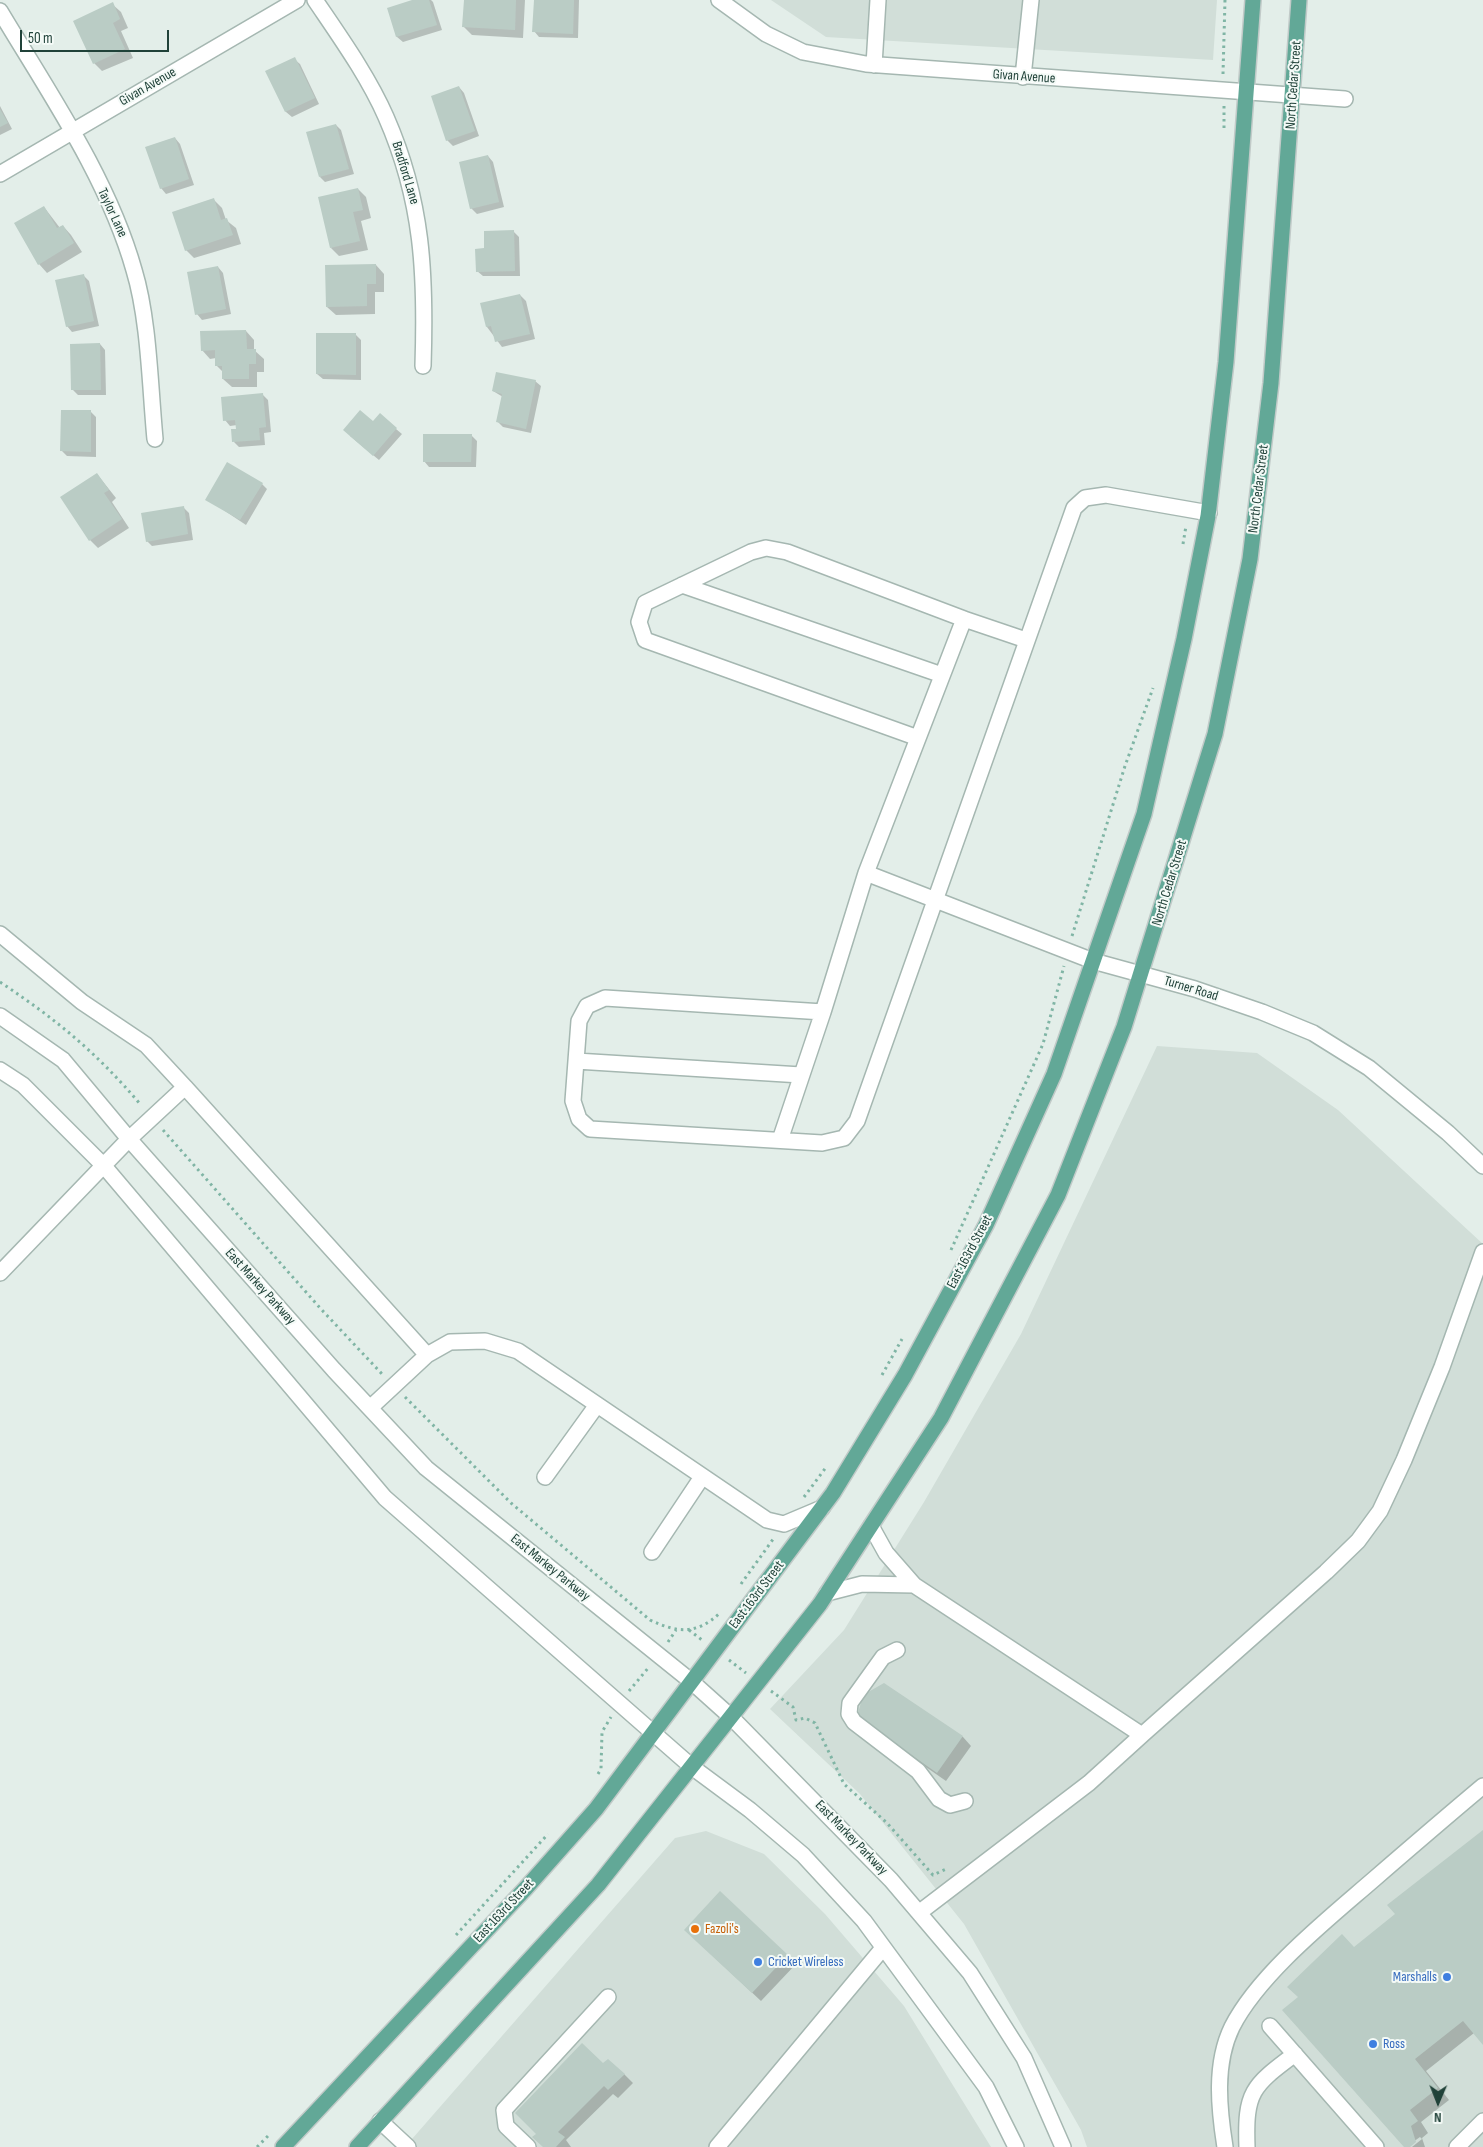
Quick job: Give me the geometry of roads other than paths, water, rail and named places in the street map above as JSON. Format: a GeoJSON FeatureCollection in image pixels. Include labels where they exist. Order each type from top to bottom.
{"type":"FeatureCollection","features":[{"type":"Feature","properties":{"kind":"main road"},"geometry":{"type":"LineString","coordinates":[[1094,958],[1144,814],[1184,639],[1209,513],[1226,362],[1253,0]]}},
{"type":"Feature","properties":{"kind":"main road","name":"North Cedar Street"},"geometry":{"type":"LineString","coordinates":[[1143,970],[1215,734],[1250,558],[1271,383],[1299,0]]}},
{"type":"Feature","properties":{"kind":"main road","name":"East 163rd Street"},"geometry":{"type":"LineString","coordinates":[[283,2147],[526,1888],[596,1809],[822,1508],[905,1375],[986,1225],[1054,1074],[1094,958]]}},
{"type":"Feature","properties":{"kind":"main road"},"geometry":{"type":"LineString","coordinates":[[357,2147],[598,1885],[827,1593],[941,1418],[1058,1195],[1124,1027],[1143,970]]}},
{"type":"Feature","properties":{"kind":"street","name":"Givan Avenue"},"geometry":{"type":"LineString","coordinates":[[0,174],[296,0]]}},
{"type":"Feature","properties":{"kind":"street","name":"Bradford Lane"},"geometry":{"type":"LineString","coordinates":[[315,0],[385,116],[413,191],[424,272],[423,366]]}},
{"type":"Feature","properties":{"kind":"street","name":"Givan Avenue"},"geometry":{"type":"LineString","coordinates":[[719,0],[766,34],[804,52],[874,65],[1345,99]]}},
{"type":"Feature","properties":{"kind":"street"},"geometry":{"type":"LineString","coordinates":[[874,65],[878,0]]}},
{"type":"Feature","properties":{"kind":"street"},"geometry":{"type":"LineString","coordinates":[[1023,77],[1031,0]]}},
{"type":"Feature","properties":{"kind":"street","name":"Taylor Lane"},"geometry":{"type":"LineString","coordinates":[[0,11],[72,131],[122,230],[135,272],[142,315],[155,439]]}},
{"type":"Feature","properties":{"kind":"street"},"geometry":{"type":"LineString","coordinates":[[823,1012],[605,998],[587,1006],[579,1021],[573,1101],[579,1119],[590,1129],[822,1143],[844,1138],[857,1121],[1074,508],[1085,498],[1106,495],[1209,513]]}},
{"type":"Feature","properties":{"kind":"street"},"geometry":{"type":"LineString","coordinates":[[918,738],[645,640],[639,622],[645,603],[751,552],[766,548],[787,552],[964,619],[1026,640]]}},
{"type":"Feature","properties":{"kind":"street"},"geometry":{"type":"LineString","coordinates":[[682,585],[942,675]]}},
{"type":"Feature","properties":{"kind":"street"},"geometry":{"type":"LineString","coordinates":[[780,1140],[823,1012],[866,873],[964,619]]}},
{"type":"Feature","properties":{"kind":"street","name":"Turner Road"},"geometry":{"type":"LineString","coordinates":[[866,873],[934,900],[1094,958],[1143,970],[1262,1012],[1313,1033],[1369,1068],[1448,1133],[1483,1166]]}},
{"type":"Feature","properties":{"kind":"street"},"geometry":{"type":"LineString","coordinates":[[0,934],[82,1002],[146,1045],[427,1355]]}},
{"type":"Feature","properties":{"kind":"street","name":"East Markey Parkway"},"geometry":{"type":"LineString","coordinates":[[0,1016],[63,1060],[130,1139],[370,1408],[426,1468],[692,1682],[731,1717],[816,1802],[920,1912],[970,1973],[1024,2058],[1063,2147]]}},
{"type":"Feature","properties":{"kind":"street"},"geometry":{"type":"LineString","coordinates":[[576,1061],[802,1076]]}},
{"type":"Feature","properties":{"kind":"street"},"geometry":{"type":"LineString","coordinates":[[0,1070],[22,1085],[104,1166],[385,1498],[692,1767],[750,1810],[803,1855],[864,1920],[986,2087],[1016,2147]]}},
{"type":"Feature","properties":{"kind":"street"},"geometry":{"type":"LineString","coordinates":[[0,1273],[130,1139],[185,1087]]}},
{"type":"Feature","properties":{"kind":"street"},"geometry":{"type":"LineString","coordinates":[[920,1912],[1089,1783],[1326,1572],[1358,1541],[1374,1518],[1407,1452],[1442,1367],[1483,1252]]}},
{"type":"Feature","properties":{"kind":"street"},"geometry":{"type":"LineString","coordinates":[[370,1408],[427,1355],[450,1342],[485,1341],[518,1351],[767,1520],[784,1524],[822,1508]]}},
{"type":"Feature","properties":{"kind":"street"},"geometry":{"type":"LineString","coordinates":[[545,1477],[597,1405]]}},
{"type":"Feature","properties":{"kind":"street"},"geometry":{"type":"LineString","coordinates":[[652,1552],[702,1477]]}},
{"type":"Feature","properties":{"kind":"street"},"geometry":{"type":"LineString","coordinates":[[871,1526],[886,1553],[914,1585],[1142,1735]]}},
{"type":"Feature","properties":{"kind":"street"},"geometry":{"type":"LineString","coordinates":[[827,1593],[862,1584],[914,1585]]}},
{"type":"Feature","properties":{"kind":"street"},"geometry":{"type":"LineString","coordinates":[[897,1650],[883,1657],[850,1703],[849,1714],[854,1722],[918,1771],[939,1799],[950,1805],[965,1801]]}},
{"type":"Feature","properties":{"kind":"street"},"geometry":{"type":"LineString","coordinates":[[1225,2147],[1220,2114],[1223,2057],[1231,2028],[1248,2001],[1288,1957],[1329,1917],[1483,1786]]}},
{"type":"Feature","properties":{"kind":"street"},"geometry":{"type":"LineString","coordinates":[[717,2147],[883,1948]]}},
{"type":"Feature","properties":{"kind":"street"},"geometry":{"type":"LineString","coordinates":[[528,2147],[506,2126],[504,2110],[608,1997]]}},
{"type":"Feature","properties":{"kind":"street"},"geometry":{"type":"LineString","coordinates":[[1270,2026],[1376,2147]]}},
{"type":"Feature","properties":{"kind":"street"},"geometry":{"type":"LineString","coordinates":[[1247,2147],[1246,2118],[1248,2102],[1258,2084],[1295,2054]]}},
{"type":"Feature","properties":{"kind":"street"},"geometry":{"type":"LineString","coordinates":[[380,2121],[408,2147]]}},
{"type":"Feature","properties":{"kind":"street"},"geometry":{"type":"LineString","coordinates":[[1457,2147],[1483,2121]]}},
{"type":"Feature","properties":{"kind":"place","name":"Fazoli's"},"geometry":{"type":"Point","coordinates":[695,1929]}},
{"type":"Feature","properties":{"kind":"place","name":"Cricket Wireless"},"geometry":{"type":"Point","coordinates":[758,1962]}},
{"type":"Feature","properties":{"kind":"place","name":"Marshalls"},"geometry":{"type":"Point","coordinates":[1447,1977]}},
{"type":"Feature","properties":{"kind":"place","name":"Ross"},"geometry":{"type":"Point","coordinates":[1373,2044]}}]}
